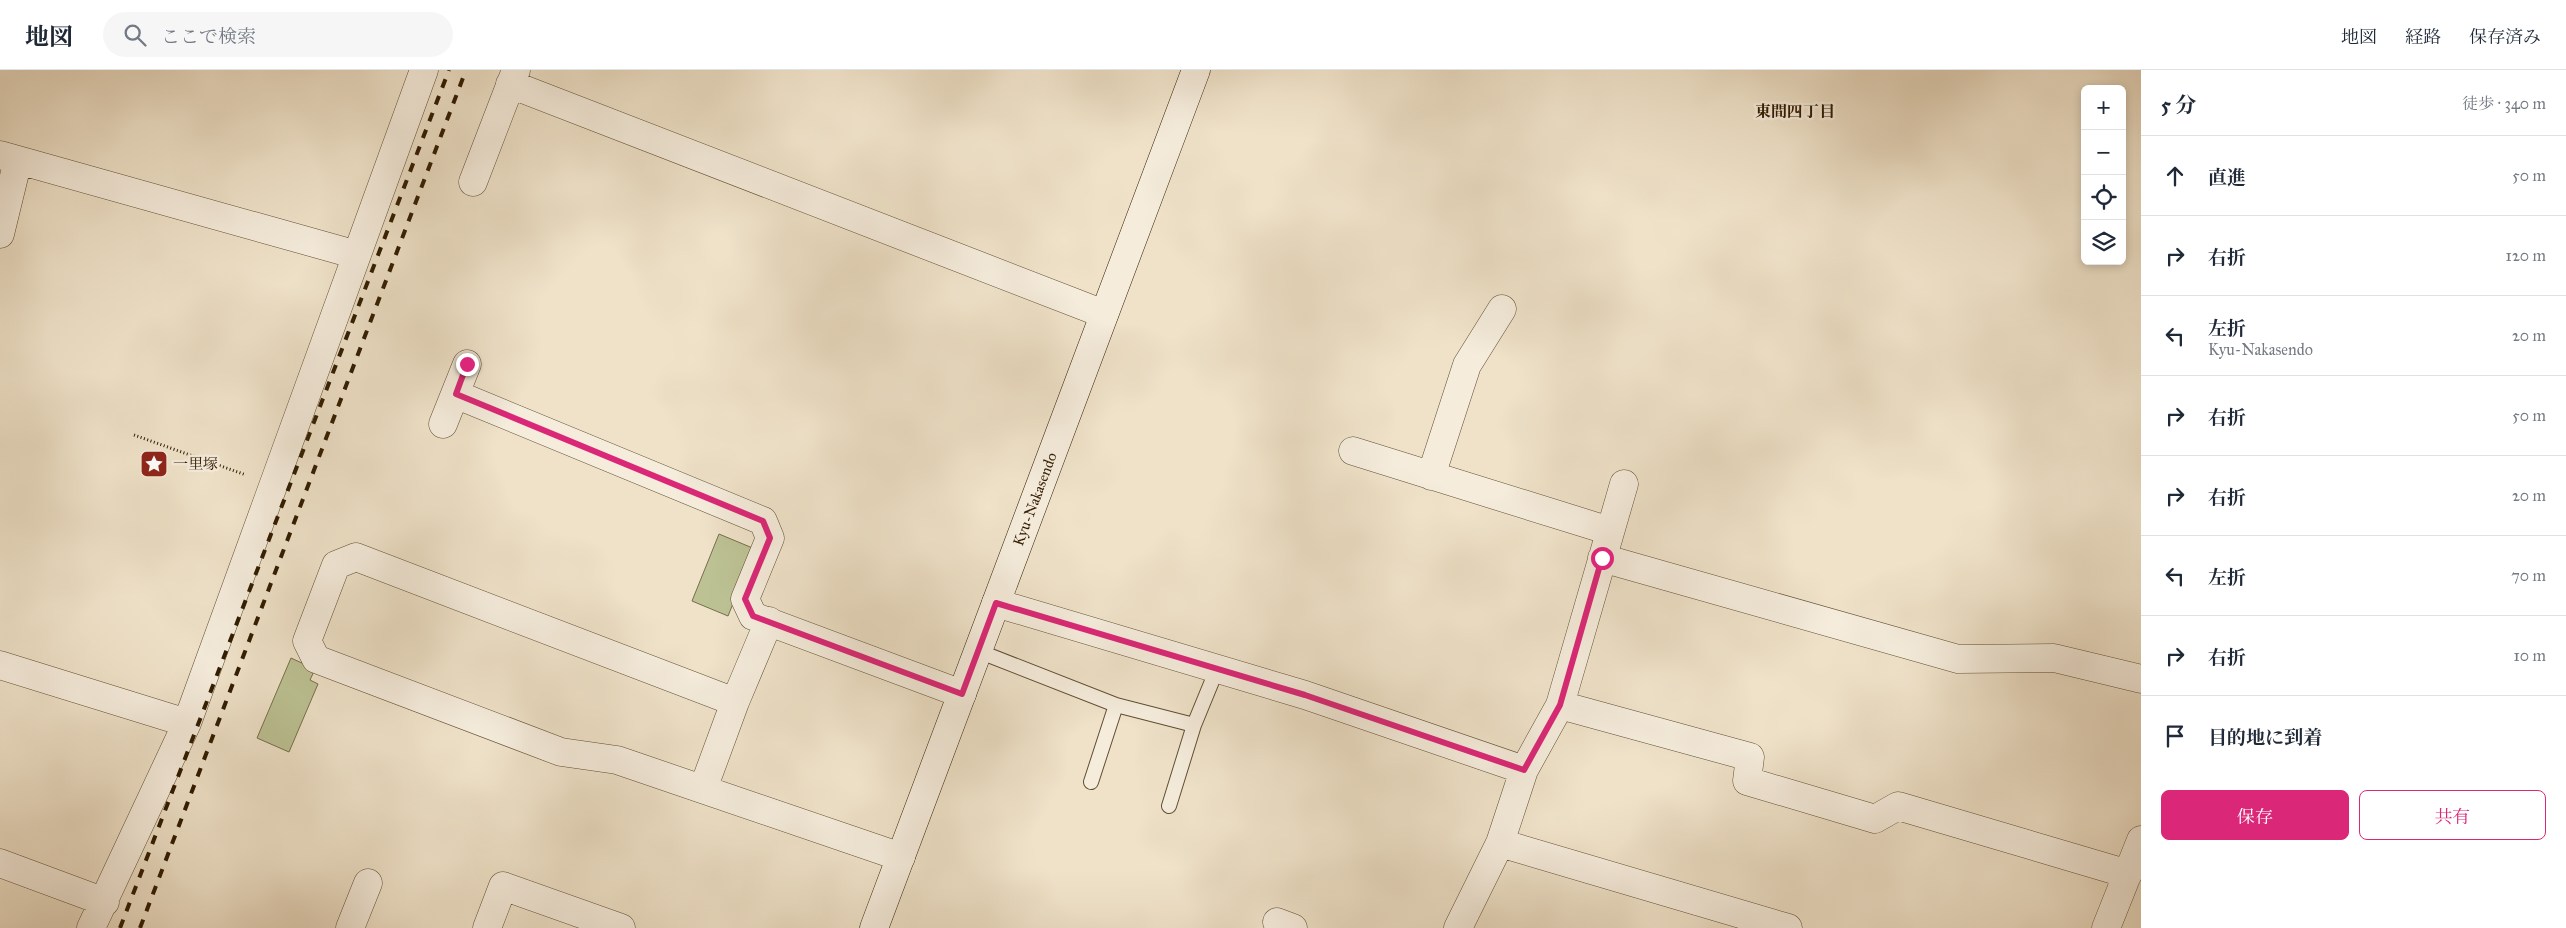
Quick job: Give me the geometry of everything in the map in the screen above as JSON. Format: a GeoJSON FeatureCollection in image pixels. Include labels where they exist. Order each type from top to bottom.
{"type":"FeatureCollection","features":[{"type":"Feature","properties":{"kind":"street"},"geometry":{"type":"LineString","coordinates":[[91,928],[105,902],[187,724],[424,70]]}},
{"type":"Feature","properties":{"kind":"street","name":"Kyu-Nakasendo"},"geometry":{"type":"LineString","coordinates":[[874,928],[1196,70]]}},
{"type":"Feature","properties":{"kind":"street"},"geometry":{"type":"LineString","coordinates":[[473,182],[513,77],[1104,314]]}},
{"type":"Feature","properties":{"kind":"street"},"geometry":{"type":"LineString","coordinates":[[0,234],[9,157],[357,254]]}},
{"type":"Feature","properties":{"kind":"street"},"geometry":{"type":"LineString","coordinates":[[1431,476],[1466,364],[1502,309]]}},
{"type":"Feature","properties":{"kind":"street"},"geometry":{"type":"LineString","coordinates":[[443,424],[467,364]]}},
{"type":"Feature","properties":{"kind":"street"},"geometry":{"type":"LineString","coordinates":[[456,394],[763,521],[770,538],[745,599],[753,616],[962,694]]}},
{"type":"Feature","properties":{"kind":"street"},"geometry":{"type":"LineString","coordinates":[[1353,451],[1610,531]]}},
{"type":"Feature","properties":{"kind":"street"},"geometry":{"type":"LineString","coordinates":[[1458,928],[1500,843],[1524,770],[1560,705],[1624,484]]}},
{"type":"Feature","properties":{"kind":"street"},"geometry":{"type":"LineString","coordinates":[[735,702],[356,557],[336,564],[307,640],[316,658],[561,752],[617,760],[901,857]]}},
{"type":"Feature","properties":{"kind":"street"},"geometry":{"type":"LineString","coordinates":[[1602,558],[1958,659],[2054,658],[2141,679]]}},
{"type":"Feature","properties":{"kind":"street"},"geometry":{"type":"LineString","coordinates":[[996,603],[1305,695],[1524,770]]}},
{"type":"Feature","properties":{"kind":"street"},"geometry":{"type":"LineString","coordinates":[[702,789],[735,702],[769,621]]}},
{"type":"Feature","properties":{"kind":"street"},"geometry":{"type":"LineString","coordinates":[[0,664],[187,724]]}},
{"type":"Feature","properties":{"kind":"street"},"geometry":{"type":"LineString","coordinates":[[1560,705],[1750,757],[1747,781],[1875,820],[1898,806],[2128,874]]}},
{"type":"Feature","properties":{"kind":"street"},"geometry":{"type":"LineString","coordinates":[[2106,928],[2141,840]]}},
{"type":"Feature","properties":{"kind":"street"},"geometry":{"type":"LineString","coordinates":[[1500,843],[1788,928]]}},
{"type":"Feature","properties":{"kind":"street"},"geometry":{"type":"LineString","coordinates":[[0,863],[105,902]]}},
{"type":"Feature","properties":{"kind":"street"},"geometry":{"type":"LineString","coordinates":[[350,928],[368,883]]}},
{"type":"Feature","properties":{"kind":"street"},"geometry":{"type":"LineString","coordinates":[[487,928],[504,886],[621,928]]}},
{"type":"Feature","properties":{"kind":"lane"},"geometry":{"type":"LineString","coordinates":[[978,651],[1116,705],[1194,725]]}},
{"type":"Feature","properties":{"kind":"lane"},"geometry":{"type":"LineString","coordinates":[[1169,806],[1194,725],[1217,669]]}},
{"type":"Feature","properties":{"kind":"lane"},"geometry":{"type":"LineString","coordinates":[[1091,782],[1116,705]]}},
{"type":"Feature","properties":{"kind":"path"},"geometry":{"type":"LineString","coordinates":[[134,435],[273,484]]}},
{"type":"Feature","properties":{"kind":"green space"},"geometry":{"type":"Polygon","coordinates":[[[719,534],[755,549],[728,616],[692,601],[719,534]]]}},
{"type":"Feature","properties":{"kind":"green space"},"geometry":{"type":"Polygon","coordinates":[[[291,658],[315,669],[310,680],[318,684],[289,752],[257,738],[291,658]]]}},
{"type":"Feature","properties":{"kind":"railway"},"geometry":{"type":"LineString","coordinates":[[120,928],[449,70]]}},
{"type":"Feature","properties":{"kind":"railway"},"geometry":{"type":"LineString","coordinates":[[140,928],[466,70]]}},
{"type":"Feature","properties":{"kind":"place","name":"一里塚"},"geometry":{"type":"Point","coordinates":[154,464]}},
{"type":"Feature","properties":{"kind":"district","name":"東間四丁目"},"geometry":{"type":"Point","coordinates":[1795,111]}},
{"type":"Feature","properties":{"kind":"route"},"geometry":{"type":"LineString","coordinates":[[467,364],[456,394],[763,521],[770,538],[745,599],[753,616],[962,694],[996,603],[1305,695],[1524,770],[1560,705],[1602,558]]}}]}
